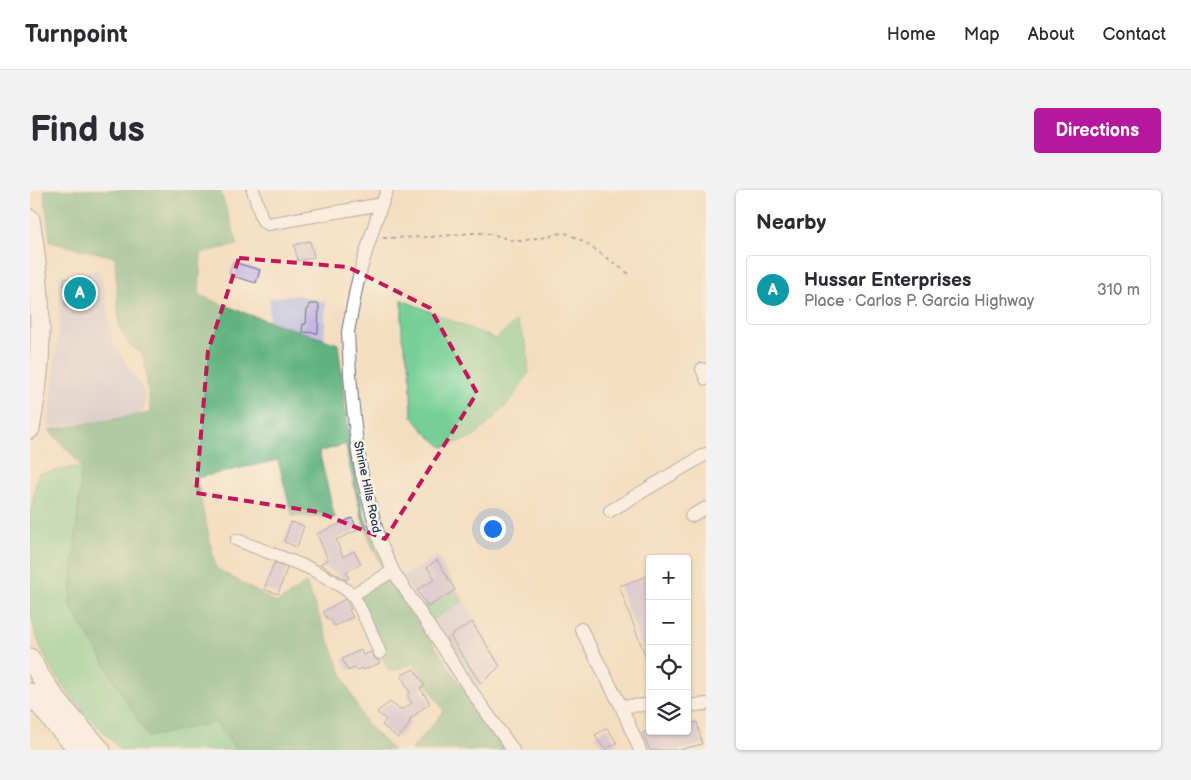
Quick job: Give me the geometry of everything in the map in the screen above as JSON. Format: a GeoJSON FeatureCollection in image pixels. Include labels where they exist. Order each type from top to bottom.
{"type":"FeatureCollection","features":[{"type":"Feature","properties":{"kind":"highway"},"geometry":{"type":"LineString","coordinates":[[30,218],[40,306],[40,335],[30,423]]}},
{"type":"Feature","properties":{"kind":"highway"},"geometry":{"type":"LineString","coordinates":[[30,658],[48,689],[101,750]]}},
{"type":"Feature","properties":{"kind":"highway"},"geometry":{"type":"LineString","coordinates":[[30,693],[78,750]]}},
{"type":"Feature","properties":{"kind":"street"},"geometry":{"type":"LineString","coordinates":[[253,190],[262,219],[268,224],[382,204]]}},
{"type":"Feature","properties":{"kind":"street"},"geometry":{"type":"LineString","coordinates":[[387,190],[396,190]]}},
{"type":"Feature","properties":{"kind":"street","name":"Shrine Hills Road"},"geometry":{"type":"LineString","coordinates":[[387,190],[360,273],[348,332],[350,374],[362,476],[380,542],[393,571],[430,623],[513,750]]}},
{"type":"Feature","properties":{"kind":"street"},"geometry":{"type":"LineString","coordinates":[[610,511],[706,454]]}},
{"type":"Feature","properties":{"kind":"street"},"geometry":{"type":"LineString","coordinates":[[691,516],[706,508]]}},
{"type":"Feature","properties":{"kind":"street"},"geometry":{"type":"LineString","coordinates":[[237,540],[309,568],[352,594],[380,653]]}},
{"type":"Feature","properties":{"kind":"street"},"geometry":{"type":"LineString","coordinates":[[352,594],[393,571]]}},
{"type":"Feature","properties":{"kind":"street"},"geometry":{"type":"LineString","coordinates":[[581,629],[621,706],[640,750]]}},
{"type":"Feature","properties":{"kind":"street"},"geometry":{"type":"LineString","coordinates":[[691,706],[706,704]]}},
{"type":"Feature","properties":{"kind":"street"},"geometry":{"type":"LineString","coordinates":[[621,706],[646,705]]}},
{"type":"Feature","properties":{"kind":"path"},"geometry":{"type":"LineString","coordinates":[[371,237],[411,238],[472,232],[522,241],[563,233],[586,243],[632,276]]}},
{"type":"Feature","properties":{"kind":"highlighted area"},"geometry":{"type":"Polygon","coordinates":[[[239,258],[348,267],[430,308],[477,393],[385,539],[318,512],[196,493],[208,351],[239,258]]]}},
{"type":"Feature","properties":{"kind":"shaded area"},"geometry":{"type":"Polygon","coordinates":[[[98,270],[103,283],[114,345],[142,387],[145,395],[143,412],[134,418],[48,427],[59,324],[60,297],[58,275],[98,270]]]}},
{"type":"Feature","properties":{"kind":"shaded area"},"geometry":{"type":"Polygon","coordinates":[[[296,295],[326,302],[324,339],[269,321],[270,298],[296,295]]]}},
{"type":"Feature","properties":{"kind":"shaded area"},"geometry":{"type":"Polygon","coordinates":[[[437,556],[503,664],[477,688],[402,577],[437,556]]]}},
{"type":"Feature","properties":{"kind":"green space"},"geometry":{"type":"Polygon","coordinates":[[[44,190],[220,190],[238,245],[201,253],[199,295],[250,315],[338,344],[351,454],[364,516],[377,551],[392,581],[504,750],[411,750],[444,711],[414,664],[389,672],[352,595],[386,575],[372,546],[362,518],[346,444],[319,452],[335,518],[292,516],[278,460],[196,478],[216,568],[277,603],[306,583],[345,681],[365,722],[393,750],[236,750],[216,722],[148,737],[70,605],[82,466],[49,430],[151,413],[143,354],[129,345],[119,326],[115,257],[50,242],[44,190]]]}},
{"type":"Feature","properties":{"kind":"green space"},"geometry":{"type":"Polygon","coordinates":[[[402,300],[496,339],[516,321],[526,343],[529,372],[509,403],[474,437],[443,447],[424,431],[412,416],[410,369],[402,337],[402,300]]]}},
{"type":"Feature","properties":{"kind":"green space"},"geometry":{"type":"Polygon","coordinates":[[[82,466],[70,605],[216,722],[236,750],[121,750],[65,689],[48,663],[36,635],[30,610],[30,515],[38,474],[82,466]]]}},
{"type":"Feature","properties":{"kind":"green space"},"geometry":{"type":"Polygon","coordinates":[[[455,590],[462,601],[431,620],[424,609],[455,590]]]}},
{"type":"Feature","properties":{"kind":"green space"},"geometry":{"type":"Polygon","coordinates":[[[450,636],[481,684],[477,688],[447,643],[451,639],[450,636]]]}},
{"type":"Feature","properties":{"kind":"building"},"geometry":{"type":"Polygon","coordinates":[[[310,241],[314,257],[298,261],[294,245],[310,241]]]}},
{"type":"Feature","properties":{"kind":"building"},"geometry":{"type":"Polygon","coordinates":[[[233,262],[260,270],[256,283],[229,275],[233,262]]]}},
{"type":"Feature","properties":{"kind":"building"},"geometry":{"type":"Polygon","coordinates":[[[90,278],[91,282],[94,282],[95,304],[65,306],[64,279],[90,278]]]}},
{"type":"Feature","properties":{"kind":"building"},"geometry":{"type":"Polygon","coordinates":[[[309,304],[319,304],[318,333],[302,332],[303,324],[306,324],[309,304]]]}},
{"type":"Feature","properties":{"kind":"building"},"geometry":{"type":"Polygon","coordinates":[[[352,518],[358,530],[336,540],[343,557],[354,551],[361,564],[346,572],[349,578],[346,580],[320,564],[328,560],[317,534],[352,518]]]}},
{"type":"Feature","properties":{"kind":"building"},"geometry":{"type":"Polygon","coordinates":[[[291,522],[304,526],[297,547],[284,542],[291,522]]]}},
{"type":"Feature","properties":{"kind":"building"},"geometry":{"type":"Polygon","coordinates":[[[437,560],[455,590],[428,607],[417,590],[435,579],[427,567],[437,560]]]}},
{"type":"Feature","properties":{"kind":"building"},"geometry":{"type":"Polygon","coordinates":[[[274,563],[287,568],[278,594],[264,589],[274,563]]]}},
{"type":"Feature","properties":{"kind":"building"},"geometry":{"type":"Polygon","coordinates":[[[646,576],[646,658],[619,586],[646,576]]]}},
{"type":"Feature","properties":{"kind":"building"},"geometry":{"type":"Polygon","coordinates":[[[345,599],[353,617],[335,626],[323,612],[345,599]]]}},
{"type":"Feature","properties":{"kind":"building"},"geometry":{"type":"Polygon","coordinates":[[[472,622],[500,666],[481,684],[450,636],[472,622]]]}},
{"type":"Feature","properties":{"kind":"building"},"geometry":{"type":"Polygon","coordinates":[[[361,650],[363,655],[371,652],[380,663],[363,670],[362,668],[356,670],[354,668],[348,671],[342,659],[361,650]]]}},
{"type":"Feature","properties":{"kind":"building"},"geometry":{"type":"Polygon","coordinates":[[[414,669],[425,686],[420,688],[430,703],[410,719],[409,725],[398,738],[382,725],[386,720],[377,712],[390,702],[403,709],[412,703],[407,695],[410,693],[401,675],[414,669]]]}},
{"type":"Feature","properties":{"kind":"building"},"geometry":{"type":"Polygon","coordinates":[[[697,722],[702,744],[679,750],[650,750],[642,733],[646,731],[646,735],[691,735],[691,724],[697,722]]]}},
{"type":"Feature","properties":{"kind":"building"},"geometry":{"type":"Polygon","coordinates":[[[607,728],[617,743],[605,750],[595,735],[607,728]]]}},
{"type":"Feature","properties":{"kind":"place","name":"Hussar Enterprises"},"geometry":{"type":"Point","coordinates":[80,293]}}]}
